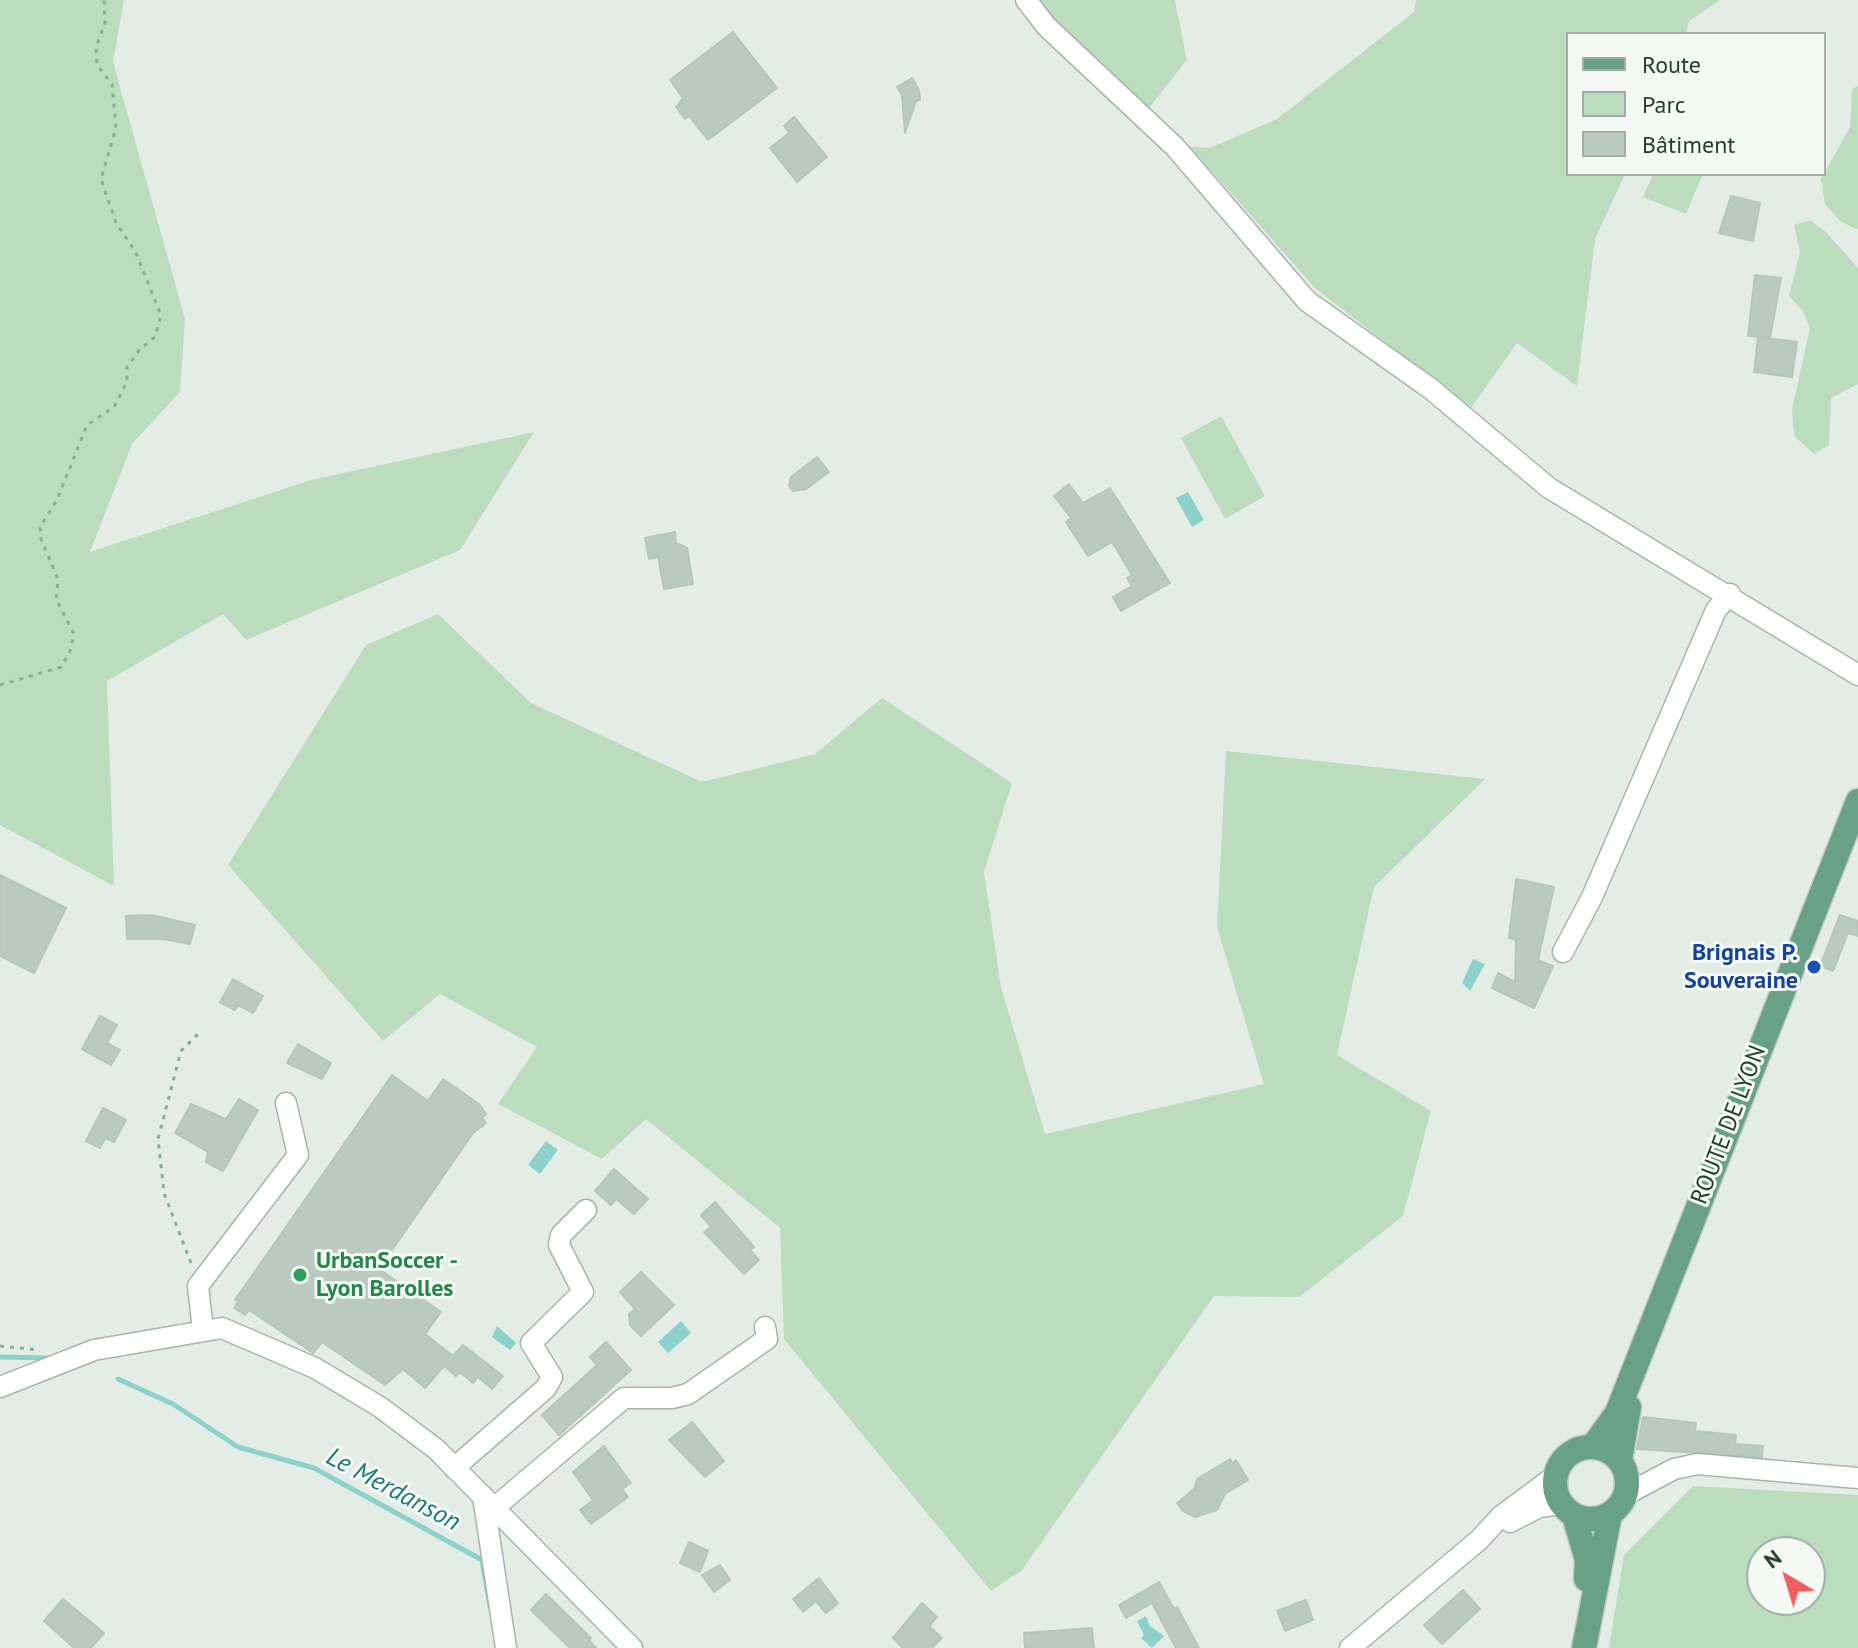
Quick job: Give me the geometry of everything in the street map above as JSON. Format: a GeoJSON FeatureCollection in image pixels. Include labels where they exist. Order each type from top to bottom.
{"type":"FeatureCollection","features":[{"type":"Feature","properties":{"kind":"main road","name":"ROUTE DE LYON"},"geometry":{"type":"LineString","coordinates":[[1593,1446],[1617,1413],[1858,801]]}},
{"type":"Feature","properties":{"kind":"main road","name":"ROUTE DE LYON"},"geometry":{"type":"LineString","coordinates":[[1622,1464],[1626,1414],[1858,828]]}},
{"type":"Feature","properties":{"kind":"main road"},"geometry":{"type":"LineString","coordinates":[[1572,1648],[1587,1560],[1555,1476],[1565,1457],[1583,1447],[1593,1446],[1604,1448],[1622,1464],[1617,1504],[1584,1648]]}},
{"type":"Feature","properties":{"kind":"main road"},"geometry":{"type":"LineString","coordinates":[[1568,1509],[1591,1519],[1617,1504]]}},
{"type":"Feature","properties":{"kind":"street"},"geometry":{"type":"LineString","coordinates":[[1026,0],[1046,26],[1175,147],[1307,301],[1431,389],[1532,476],[1730,594],[1858,675]]}},
{"type":"Feature","properties":{"kind":"street"},"geometry":{"type":"LineString","coordinates":[[1563,952],[1592,897],[1716,610],[1730,594]]}},
{"type":"Feature","properties":{"kind":"street"},"geometry":{"type":"LineString","coordinates":[[203,1331],[198,1286],[298,1155],[286,1103]]}},
{"type":"Feature","properties":{"kind":"street"},"geometry":{"type":"LineString","coordinates":[[454,1468],[546,1388],[552,1377],[531,1343],[583,1292],[559,1245],[561,1235],[586,1210]]}},
{"type":"Feature","properties":{"kind":"street"},"geometry":{"type":"LineString","coordinates":[[489,1502],[624,1398],[672,1398],[688,1394],[767,1339],[765,1327]]}},
{"type":"Feature","properties":{"kind":"street"},"geometry":{"type":"LineString","coordinates":[[0,1387],[94,1350],[222,1328],[315,1368],[380,1407],[454,1468],[632,1648]]}},
{"type":"Feature","properties":{"kind":"street"},"geometry":{"type":"LineString","coordinates":[[1622,1464],[1637,1472],[1697,1464],[1858,1478]]}},
{"type":"Feature","properties":{"kind":"street"},"geometry":{"type":"LineString","coordinates":[[1617,1504],[1674,1469]]}},
{"type":"Feature","properties":{"kind":"street"},"geometry":{"type":"LineString","coordinates":[[1350,1648],[1479,1540],[1501,1516],[1555,1476]]}},
{"type":"Feature","properties":{"kind":"street"},"geometry":{"type":"LineString","coordinates":[[489,1502],[506,1648]]}},
{"type":"Feature","properties":{"kind":"street"},"geometry":{"type":"LineString","coordinates":[[1479,1540],[1528,1511],[1568,1509]]}},
{"type":"Feature","properties":{"kind":"path"},"geometry":{"type":"LineString","coordinates":[[0,685],[61,667],[70,651],[74,634],[56,599],[58,579],[41,539],[40,527],[57,500],[87,425],[114,407],[127,382],[127,367],[140,349],[155,337],[161,315],[135,251],[116,223],[101,179],[116,128],[112,84],[97,65],[96,47],[105,23],[104,0]]}},
{"type":"Feature","properties":{"kind":"path"},"geometry":{"type":"LineString","coordinates":[[198,1286],[180,1227],[164,1193],[158,1139],[181,1051],[200,1032]]}},
{"type":"Feature","properties":{"kind":"green space"},"geometry":{"type":"Polygon","coordinates":[[[0,0],[124,0],[113,62],[185,319],[180,392],[132,444],[90,552],[311,480],[534,432],[460,550],[246,640],[223,614],[107,681],[114,886],[0,825],[0,0]]]}},
{"type":"Feature","properties":{"kind":"green space"},"geometry":{"type":"Polygon","coordinates":[[[1029,0],[1175,0],[1187,60],[1144,114],[1029,0]]]}},
{"type":"Feature","properties":{"kind":"green space"},"geometry":{"type":"Polygon","coordinates":[[[1416,0],[1720,0],[1689,21],[1686,32],[1566,32],[1566,176],[1624,176],[1595,239],[1577,386],[1517,343],[1471,408],[1316,289],[1190,147],[1210,148],[1277,119],[1414,12],[1416,0]]]}},
{"type":"Feature","properties":{"kind":"green space"},"geometry":{"type":"Polygon","coordinates":[[[1858,86],[1858,229],[1840,221],[1825,204],[1821,179],[1826,176],[1826,170],[1850,127],[1852,89],[1858,86]]]}},
{"type":"Feature","properties":{"kind":"green space"},"geometry":{"type":"Polygon","coordinates":[[[1652,176],[1702,176],[1686,214],[1643,197],[1652,176]]]}},
{"type":"Feature","properties":{"kind":"green space"},"geometry":{"type":"Polygon","coordinates":[[[1810,220],[1826,232],[1858,268],[1858,384],[1831,398],[1829,445],[1814,454],[1794,436],[1792,409],[1810,328],[1803,311],[1789,296],[1800,252],[1794,225],[1810,220]]]}},
{"type":"Feature","properties":{"kind":"green space"},"geometry":{"type":"Polygon","coordinates":[[[1221,416],[1265,496],[1225,519],[1181,438],[1221,416]]]}},
{"type":"Feature","properties":{"kind":"green space"},"geometry":{"type":"Polygon","coordinates":[[[438,614],[531,703],[702,782],[815,754],[882,698],[1012,783],[984,872],[1001,987],[1045,1134],[1264,1084],[1217,927],[1226,751],[1485,779],[1374,887],[1337,1055],[1431,1111],[1403,1216],[1299,1297],[1214,1296],[1022,1570],[991,1591],[784,1339],[780,1228],[646,1119],[602,1159],[498,1104],[537,1047],[440,994],[383,1041],[228,865],[366,645],[438,614]]]}},
{"type":"Feature","properties":{"kind":"green space"},"geometry":{"type":"Polygon","coordinates":[[[1693,1486],[1858,1495],[1858,1648],[1609,1648],[1624,1555],[1693,1486]]]}},
{"type":"Feature","properties":{"kind":"water"},"geometry":{"type":"Polygon","coordinates":[[[1188,492],[1204,520],[1192,527],[1176,498],[1188,492]]]}},
{"type":"Feature","properties":{"kind":"water"},"geometry":{"type":"Polygon","coordinates":[[[1473,959],[1485,964],[1470,991],[1462,983],[1473,959]]]}},
{"type":"Feature","properties":{"kind":"water"},"geometry":{"type":"Polygon","coordinates":[[[546,1141],[558,1150],[540,1174],[528,1165],[546,1141]]]}},
{"type":"Feature","properties":{"kind":"water"},"geometry":{"type":"Polygon","coordinates":[[[681,1321],[691,1333],[668,1353],[658,1342],[681,1321]]]}},
{"type":"Feature","properties":{"kind":"water"},"geometry":{"type":"Polygon","coordinates":[[[497,1326],[516,1343],[510,1350],[492,1337],[497,1326]]]}},
{"type":"Feature","properties":{"kind":"water"},"geometry":{"type":"Polygon","coordinates":[[[1146,1616],[1150,1626],[1164,1636],[1152,1648],[1141,1638],[1144,1635],[1137,1621],[1146,1616]]]}},
{"type":"Feature","properties":{"kind":"building"},"geometry":{"type":"Polygon","coordinates":[[[733,32],[777,88],[708,140],[689,116],[685,119],[676,107],[683,98],[670,80],[733,32]]]}},
{"type":"Feature","properties":{"kind":"building"},"geometry":{"type":"Polygon","coordinates":[[[912,78],[919,90],[920,100],[916,101],[905,133],[902,95],[897,87],[912,78]]]}},
{"type":"Feature","properties":{"kind":"building"},"geometry":{"type":"Polygon","coordinates":[[[794,117],[827,157],[797,182],[770,148],[789,133],[784,126],[794,117]]]}},
{"type":"Feature","properties":{"kind":"building"},"geometry":{"type":"Polygon","coordinates":[[[1731,196],[1760,203],[1753,241],[1719,233],[1731,196]]]}},
{"type":"Feature","properties":{"kind":"building"},"geometry":{"type":"Polygon","coordinates":[[[1755,275],[1781,278],[1770,338],[1748,336],[1755,275]]]}},
{"type":"Feature","properties":{"kind":"building"},"geometry":{"type":"Polygon","coordinates":[[[1758,337],[1797,342],[1792,377],[1754,372],[1758,337]]]}},
{"type":"Feature","properties":{"kind":"building"},"geometry":{"type":"Polygon","coordinates":[[[817,457],[829,472],[806,489],[793,491],[789,486],[791,477],[817,457]]]}},
{"type":"Feature","properties":{"kind":"building"},"geometry":{"type":"Polygon","coordinates":[[[1069,484],[1083,503],[1110,488],[1170,583],[1121,611],[1113,597],[1132,586],[1127,578],[1132,575],[1112,542],[1088,556],[1066,522],[1071,518],[1054,496],[1069,484]]]}},
{"type":"Feature","properties":{"kind":"building"},"geometry":{"type":"Polygon","coordinates":[[[675,532],[676,543],[687,548],[693,584],[664,589],[658,557],[649,559],[645,538],[675,532]]]}},
{"type":"Feature","properties":{"kind":"building"},"geometry":{"type":"Polygon","coordinates":[[[0,875],[66,908],[34,973],[0,956],[0,875]]]}},
{"type":"Feature","properties":{"kind":"building"},"geometry":{"type":"Polygon","coordinates":[[[1516,879],[1554,887],[1538,960],[1553,966],[1534,1008],[1492,988],[1498,973],[1515,982],[1516,940],[1509,938],[1516,879]]]}},
{"type":"Feature","properties":{"kind":"building"},"geometry":{"type":"Polygon","coordinates":[[[152,915],[195,925],[190,944],[164,939],[127,939],[126,916],[152,915]]]}},
{"type":"Feature","properties":{"kind":"building"},"geometry":{"type":"Polygon","coordinates":[[[1840,915],[1858,921],[1858,936],[1848,933],[1833,971],[1820,966],[1840,915]]]}},
{"type":"Feature","properties":{"kind":"building"},"geometry":{"type":"Polygon","coordinates":[[[233,979],[263,996],[253,1013],[238,1005],[235,1010],[220,1002],[233,979]]]}},
{"type":"Feature","properties":{"kind":"building"},"geometry":{"type":"Polygon","coordinates":[[[100,1016],[117,1025],[107,1043],[120,1050],[111,1065],[82,1049],[100,1016]]]}},
{"type":"Feature","properties":{"kind":"building"},"geometry":{"type":"Polygon","coordinates":[[[298,1044],[331,1063],[322,1079],[287,1063],[298,1044]]]}},
{"type":"Feature","properties":{"kind":"building"},"geometry":{"type":"Polygon","coordinates":[[[392,1075],[428,1101],[443,1079],[479,1104],[486,1114],[482,1118],[486,1123],[473,1133],[379,1269],[441,1312],[425,1334],[453,1356],[463,1345],[503,1376],[492,1389],[478,1377],[473,1383],[460,1372],[456,1376],[444,1366],[425,1388],[403,1369],[385,1385],[322,1342],[313,1353],[249,1310],[245,1315],[234,1308],[238,1302],[235,1300],[392,1075]]]}},
{"type":"Feature","properties":{"kind":"building"},"geometry":{"type":"Polygon","coordinates":[[[239,1099],[258,1110],[223,1171],[206,1162],[208,1152],[175,1133],[191,1104],[226,1119],[239,1099]]]}},
{"type":"Feature","properties":{"kind":"building"},"geometry":{"type":"Polygon","coordinates":[[[103,1108],[126,1120],[114,1142],[105,1138],[100,1148],[86,1141],[103,1108]]]}},
{"type":"Feature","properties":{"kind":"building"},"geometry":{"type":"Polygon","coordinates":[[[614,1169],[648,1199],[634,1214],[616,1199],[611,1205],[595,1191],[614,1169]]]}},
{"type":"Feature","properties":{"kind":"building"},"geometry":{"type":"Polygon","coordinates":[[[715,1202],[754,1247],[750,1250],[759,1260],[744,1274],[704,1232],[711,1227],[701,1215],[715,1202]]]}},
{"type":"Feature","properties":{"kind":"building"},"geometry":{"type":"Polygon","coordinates":[[[641,1272],[674,1305],[641,1336],[630,1325],[629,1314],[635,1309],[620,1292],[641,1272]]]}},
{"type":"Feature","properties":{"kind":"building"},"geometry":{"type":"Polygon","coordinates":[[[606,1342],[631,1370],[559,1435],[542,1415],[597,1365],[590,1357],[606,1342]]]}},
{"type":"Feature","properties":{"kind":"building"},"geometry":{"type":"Polygon","coordinates":[[[1643,1417],[1696,1423],[1695,1431],[1736,1435],[1735,1444],[1763,1446],[1762,1457],[1637,1449],[1643,1417]]]}},
{"type":"Feature","properties":{"kind":"building"},"geometry":{"type":"Polygon","coordinates":[[[692,1422],[724,1461],[705,1477],[669,1440],[692,1422]]]}},
{"type":"Feature","properties":{"kind":"building"},"geometry":{"type":"Polygon","coordinates":[[[604,1446],[631,1483],[622,1489],[628,1497],[591,1524],[580,1510],[593,1500],[573,1472],[604,1446]]]}},
{"type":"Feature","properties":{"kind":"building"},"geometry":{"type":"Polygon","coordinates":[[[1230,1459],[1232,1463],[1236,1460],[1248,1480],[1225,1494],[1217,1510],[1195,1517],[1183,1511],[1177,1503],[1194,1489],[1197,1479],[1230,1459]]]}},
{"type":"Feature","properties":{"kind":"building"},"geometry":{"type":"Polygon","coordinates":[[[689,1542],[708,1551],[700,1572],[680,1563],[689,1542]]]}},
{"type":"Feature","properties":{"kind":"building"},"geometry":{"type":"Polygon","coordinates":[[[720,1565],[730,1580],[714,1592],[702,1575],[720,1565]]]}},
{"type":"Feature","properties":{"kind":"building"},"geometry":{"type":"Polygon","coordinates":[[[819,1578],[838,1603],[826,1613],[816,1601],[803,1612],[793,1599],[819,1578]]]}},
{"type":"Feature","properties":{"kind":"building"},"geometry":{"type":"Polygon","coordinates":[[[1159,1582],[1174,1609],[1177,1607],[1199,1648],[1176,1648],[1152,1603],[1126,1618],[1119,1605],[1159,1582]]]}},
{"type":"Feature","properties":{"kind":"building"},"geometry":{"type":"Polygon","coordinates":[[[1463,1590],[1480,1609],[1442,1644],[1424,1625],[1463,1590]]]}},
{"type":"Feature","properties":{"kind":"building"},"geometry":{"type":"Polygon","coordinates":[[[546,1594],[591,1638],[589,1640],[596,1648],[570,1648],[531,1610],[546,1594]]]}},
{"type":"Feature","properties":{"kind":"building"},"geometry":{"type":"Polygon","coordinates":[[[63,1599],[104,1633],[91,1648],[74,1648],[44,1621],[63,1599]]]}},
{"type":"Feature","properties":{"kind":"building"},"geometry":{"type":"Polygon","coordinates":[[[1306,1600],[1313,1620],[1285,1631],[1277,1611],[1306,1600]]]}},
{"type":"Feature","properties":{"kind":"building"},"geometry":{"type":"Polygon","coordinates":[[[922,1603],[937,1617],[929,1626],[942,1638],[932,1648],[903,1648],[893,1638],[922,1603]]]}},
{"type":"Feature","properties":{"kind":"building"},"geometry":{"type":"Polygon","coordinates":[[[1092,1628],[1094,1648],[1025,1648],[1024,1633],[1092,1628]]]}},
{"type":"Feature","properties":{"kind":"waterway","name":"Le Merdanson"},"geometry":{"type":"LineString","coordinates":[[0,1357],[51,1358]]}},
{"type":"Feature","properties":{"kind":"waterway","name":"Le Merdanson"},"geometry":{"type":"LineString","coordinates":[[118,1379],[173,1404],[238,1447],[314,1468],[482,1560],[490,1606]]}},
{"type":"Feature","properties":{"kind":"place","name":"Brignais P. Souveraine"},"geometry":{"type":"Point","coordinates":[1814,967]}},
{"type":"Feature","properties":{"kind":"place","name":"UrbanSoccer - Lyon Barolles"},"geometry":{"type":"Point","coordinates":[300,1275]}}]}
